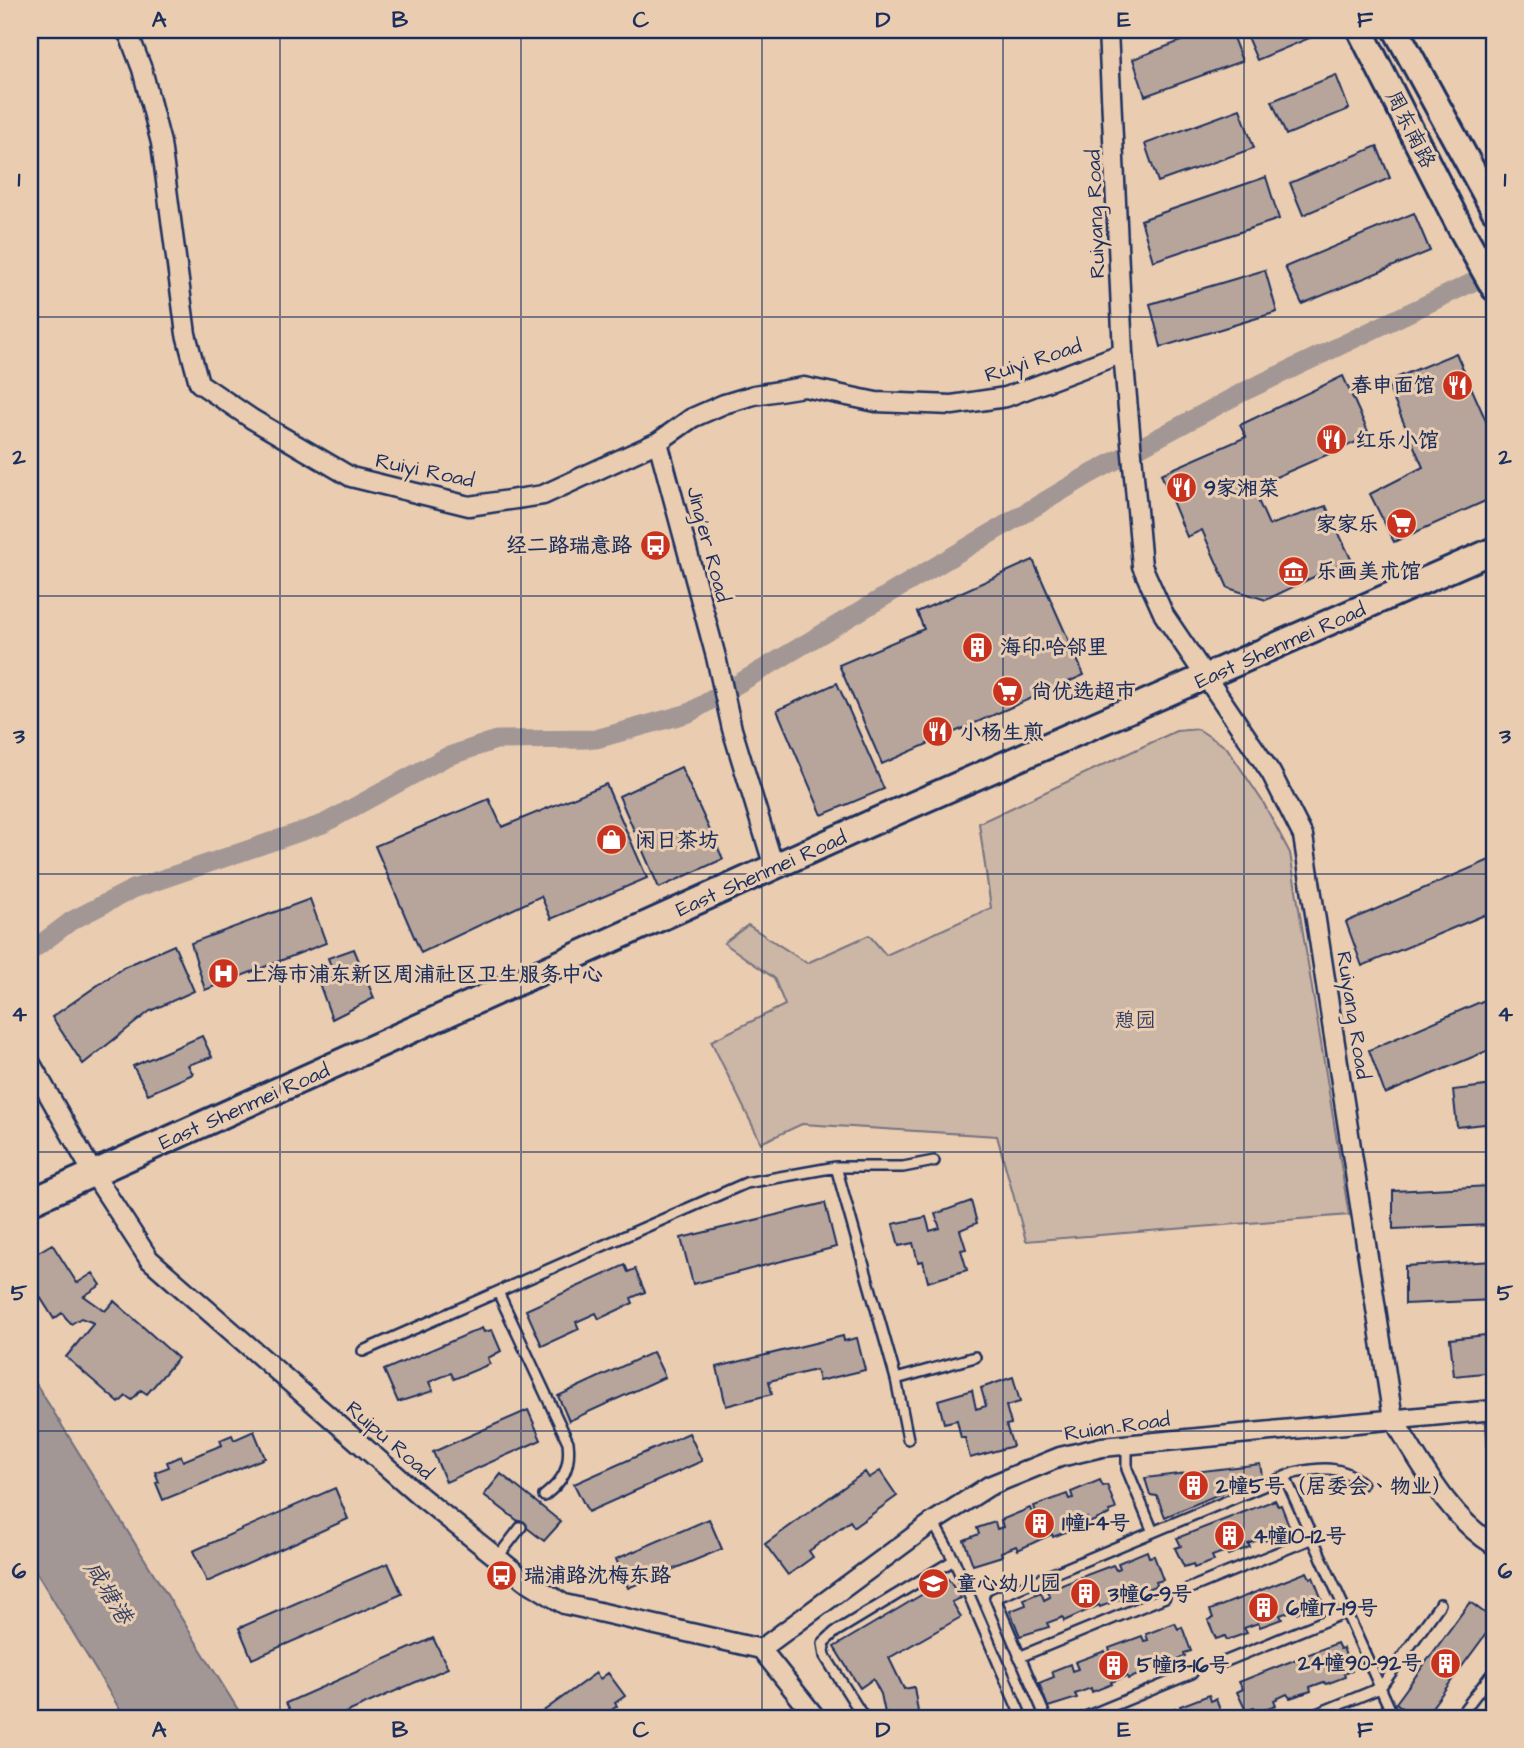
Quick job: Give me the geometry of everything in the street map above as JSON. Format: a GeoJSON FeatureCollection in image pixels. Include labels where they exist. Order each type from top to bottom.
{"type":"FeatureCollection","features":[{"type":"Feature","properties":{"kind":"street","name":"Ruiyi Road"},"geometry":{"type":"LineString","coordinates":[[124,30],[129,35],[142,69],[161,144],[186,334],[199,383],[252,419],[351,477],[469,506],[543,495],[658,442],[692,418],[754,395],[804,387],[876,402],[953,405],[1006,397],[1123,353]]}},
{"type":"Feature","properties":{"kind":"street","name":"Ruiyang Road"},"geometry":{"type":"LineString","coordinates":[[1108,30],[1123,353],[1142,566],[1164,615],[1271,773],[1303,836],[1393,1419],[1442,1497],[1478,1534],[1494,1545]]}},
{"type":"Feature","properties":{"kind":"street","name":"周东南路"},"geometry":{"type":"LineString","coordinates":[[1360,30],[1494,288]]}},
{"type":"Feature","properties":{"kind":"street"},"geometry":{"type":"LineString","coordinates":[[1396,30],[1494,210]]}},
{"type":"Feature","properties":{"kind":"street","name":"Jing'er Road"},"geometry":{"type":"LineString","coordinates":[[658,442],[716,657],[732,729],[775,867]]}},
{"type":"Feature","properties":{"kind":"street","name":"East Shenmei Road"},"geometry":{"type":"LineString","coordinates":[[30,1202],[775,867],[1494,551]]}},
{"type":"Feature","properties":{"kind":"street","name":"Ruipu Road"},"geometry":{"type":"LineString","coordinates":[[30,1062],[93,1173],[149,1259],[419,1496],[525,1580],[564,1604],[761,1649]]}},
{"type":"Feature","properties":{"kind":"street","name":"Ruian Road"},"geometry":{"type":"LineString","coordinates":[[761,1649],[933,1522],[989,1486],[1060,1457],[1102,1447],[1494,1410]]}},
{"type":"Feature","properties":{"kind":"street"},"geometry":{"type":"LineString","coordinates":[[761,1649],[816,1718]]}},
{"type":"Feature","properties":{"kind":"lane"},"geometry":{"type":"LineString","coordinates":[[363,1351],[746,1183],[836,1167],[903,1167],[934,1161]]}},
{"type":"Feature","properties":{"kind":"lane"},"geometry":{"type":"LineString","coordinates":[[836,1167],[896,1379],[908,1439]]}},
{"type":"Feature","properties":{"kind":"lane"},"geometry":{"type":"LineString","coordinates":[[498,1292],[568,1442],[566,1470],[559,1484],[544,1496]]}},
{"type":"Feature","properties":{"kind":"lane"},"geometry":{"type":"LineString","coordinates":[[896,1379],[975,1357]]}},
{"type":"Feature","properties":{"kind":"lane"},"geometry":{"type":"LineString","coordinates":[[1127,1445],[1126,1469],[1153,1532]]}},
{"type":"Feature","properties":{"kind":"lane"},"geometry":{"type":"LineString","coordinates":[[1046,1718],[995,1598],[1285,1476],[1312,1469],[1336,1469],[1352,1473],[1362,1484]]}},
{"type":"Feature","properties":{"kind":"lane"},"geometry":{"type":"LineString","coordinates":[[1285,1476],[1394,1718]]}},
{"type":"Feature","properties":{"kind":"lane"},"geometry":{"type":"LineString","coordinates":[[933,1522],[954,1560],[1022,1718]]}},
{"type":"Feature","properties":{"kind":"lane"},"geometry":{"type":"LineString","coordinates":[[497,1558],[520,1527]]}},
{"type":"Feature","properties":{"kind":"lane"},"geometry":{"type":"LineString","coordinates":[[1188,1589],[1313,1538]]}},
{"type":"Feature","properties":{"kind":"lane"},"geometry":{"type":"LineString","coordinates":[[864,1718],[825,1656],[823,1643],[835,1632],[954,1560]]}},
{"type":"Feature","properties":{"kind":"lane"},"geometry":{"type":"LineString","coordinates":[[1019,1657],[1165,1597]]}},
{"type":"Feature","properties":{"kind":"lane"},"geometry":{"type":"LineString","coordinates":[[1307,1718],[1380,1688],[1440,1604]]}},
{"type":"Feature","properties":{"kind":"lane"},"geometry":{"type":"LineString","coordinates":[[1219,1664],[1346,1612]]}},
{"type":"Feature","properties":{"kind":"lane"},"geometry":{"type":"LineString","coordinates":[[1458,1718],[1494,1671]]}},
{"type":"Feature","properties":{"kind":"lane"},"geometry":{"type":"LineString","coordinates":[[1083,1718],[1192,1674]]}},
{"type":"Feature","properties":{"kind":"green space","name":"憩园"},"geometry":{"type":"Polygon","coordinates":[[[1198,729],[1227,748],[1263,802],[1290,853],[1349,1215],[1026,1241],[997,1136],[802,1124],[761,1143],[711,1041],[785,1005],[774,978],[724,943],[748,925],[807,963],[869,935],[886,955],[991,908],[979,823],[1176,731],[1198,729]]]}},
{"type":"Feature","properties":{"kind":"water","name":"咸塘港"},"geometry":{"type":"Polygon","coordinates":[[[30,1374],[243,1718],[125,1718],[30,1562],[30,1374]]]}},
{"type":"Feature","properties":{"kind":"building"},"geometry":{"type":"Polygon","coordinates":[[[1210,30],[1230,30],[1242,61],[1145,96],[1133,59],[1210,30]]]}},
{"type":"Feature","properties":{"kind":"building"},"geometry":{"type":"Polygon","coordinates":[[[1244,30],[1318,30],[1319,34],[1257,60],[1244,30]]]}},
{"type":"Feature","properties":{"kind":"building"},"geometry":{"type":"Polygon","coordinates":[[[1336,75],[1349,109],[1286,135],[1272,101],[1336,75]]]}},
{"type":"Feature","properties":{"kind":"building"},"geometry":{"type":"Polygon","coordinates":[[[1240,109],[1254,148],[1158,182],[1145,144],[1240,109]]]}},
{"type":"Feature","properties":{"kind":"building"},"geometry":{"type":"Polygon","coordinates":[[[1377,146],[1390,178],[1303,215],[1290,183],[1377,146]]]}},
{"type":"Feature","properties":{"kind":"building"},"geometry":{"type":"Polygon","coordinates":[[[1266,177],[1279,219],[1153,261],[1141,220],[1266,177]]]}},
{"type":"Feature","properties":{"kind":"building"},"geometry":{"type":"Polygon","coordinates":[[[1414,213],[1430,251],[1302,304],[1285,267],[1414,213]]]}},
{"type":"Feature","properties":{"kind":"building"},"geometry":{"type":"Polygon","coordinates":[[[1265,270],[1277,312],[1161,347],[1150,304],[1265,270]]]}},
{"type":"Feature","properties":{"kind":"building"},"geometry":{"type":"Polygon","coordinates":[[[1456,353],[1494,439],[1492,498],[1394,542],[1370,494],[1423,467],[1386,382],[1456,353]]]}},
{"type":"Feature","properties":{"kind":"building"},"geometry":{"type":"Polygon","coordinates":[[[1343,376],[1370,436],[1269,480],[1275,492],[1257,498],[1269,525],[1326,506],[1351,559],[1266,600],[1228,588],[1202,530],[1187,537],[1161,474],[1246,437],[1240,425],[1343,376]]]}},
{"type":"Feature","properties":{"kind":"building","name":"海印·哈邻里"},"geometry":{"type":"Polygon","coordinates":[[[1033,560],[1084,675],[882,764],[839,665],[924,629],[917,612],[1033,560]]]}},
{"type":"Feature","properties":{"kind":"building"},"geometry":{"type":"Polygon","coordinates":[[[837,683],[884,789],[822,815],[777,710],[837,683]]]}},
{"type":"Feature","properties":{"kind":"building"},"geometry":{"type":"Polygon","coordinates":[[[681,767],[723,859],[659,888],[619,796],[681,767]]]}},
{"type":"Feature","properties":{"kind":"building"},"geometry":{"type":"Polygon","coordinates":[[[606,784],[647,878],[551,919],[541,896],[421,953],[375,846],[489,799],[502,827],[606,784]]]}},
{"type":"Feature","properties":{"kind":"building"},"geometry":{"type":"Polygon","coordinates":[[[1494,858],[1494,911],[1362,966],[1346,922],[1494,858]]]}},
{"type":"Feature","properties":{"kind":"building"},"geometry":{"type":"Polygon","coordinates":[[[310,899],[326,943],[205,990],[191,943],[310,899]]]}},
{"type":"Feature","properties":{"kind":"building"},"geometry":{"type":"Polygon","coordinates":[[[174,945],[194,991],[150,1011],[83,1064],[52,1017],[124,967],[174,945]]]}},
{"type":"Feature","properties":{"kind":"building"},"geometry":{"type":"Polygon","coordinates":[[[354,949],[374,998],[332,1019],[319,983],[335,977],[328,958],[354,949]]]}},
{"type":"Feature","properties":{"kind":"building"},"geometry":{"type":"Polygon","coordinates":[[[1494,996],[1494,1048],[1385,1094],[1369,1050],[1494,996]]]}},
{"type":"Feature","properties":{"kind":"building"},"geometry":{"type":"Polygon","coordinates":[[[202,1036],[212,1057],[188,1065],[193,1074],[148,1094],[133,1066],[202,1036]]]}},
{"type":"Feature","properties":{"kind":"building"},"geometry":{"type":"Polygon","coordinates":[[[1494,1085],[1494,1123],[1457,1127],[1453,1090],[1494,1085]]]}},
{"type":"Feature","properties":{"kind":"building"},"geometry":{"type":"Polygon","coordinates":[[[1490,1186],[1492,1225],[1393,1229],[1393,1191],[1490,1186]]]}},
{"type":"Feature","properties":{"kind":"building"},"geometry":{"type":"Polygon","coordinates":[[[971,1201],[977,1223],[960,1230],[966,1249],[961,1250],[967,1270],[928,1282],[923,1261],[918,1262],[913,1243],[899,1246],[893,1224],[926,1217],[930,1231],[940,1228],[935,1214],[971,1201]]]}},
{"type":"Feature","properties":{"kind":"building"},"geometry":{"type":"Polygon","coordinates":[[[825,1203],[836,1247],[693,1284],[681,1238],[825,1203]]]}},
{"type":"Feature","properties":{"kind":"building"},"geometry":{"type":"Polygon","coordinates":[[[52,1244],[77,1283],[93,1273],[101,1285],[84,1296],[105,1311],[114,1301],[178,1358],[147,1394],[141,1390],[132,1400],[126,1396],[119,1403],[66,1357],[94,1323],[81,1318],[71,1324],[62,1313],[54,1319],[30,1281],[30,1257],[52,1244]]]}},
{"type":"Feature","properties":{"kind":"building"},"geometry":{"type":"Polygon","coordinates":[[[1494,1261],[1494,1300],[1405,1304],[1405,1266],[1494,1261]]]}},
{"type":"Feature","properties":{"kind":"building"},"geometry":{"type":"Polygon","coordinates":[[[625,1265],[628,1272],[635,1269],[645,1292],[631,1298],[633,1303],[599,1319],[596,1313],[576,1322],[579,1329],[542,1346],[526,1310],[625,1265]]]}},
{"type":"Feature","properties":{"kind":"building"},"geometry":{"type":"Polygon","coordinates":[[[482,1328],[484,1332],[492,1330],[501,1351],[488,1358],[490,1364],[454,1379],[451,1373],[429,1382],[433,1391],[398,1402],[384,1370],[482,1328]]]}},
{"type":"Feature","properties":{"kind":"building"},"geometry":{"type":"Polygon","coordinates":[[[1494,1334],[1494,1372],[1454,1376],[1450,1339],[1494,1334]]]}},
{"type":"Feature","properties":{"kind":"building"},"geometry":{"type":"Polygon","coordinates":[[[843,1336],[844,1341],[857,1338],[865,1370],[819,1381],[816,1370],[769,1381],[772,1394],[726,1406],[717,1367],[843,1336]]]}},
{"type":"Feature","properties":{"kind":"building"},"geometry":{"type":"Polygon","coordinates":[[[653,1352],[665,1377],[569,1421],[558,1396],[653,1352]]]}},
{"type":"Feature","properties":{"kind":"building"},"geometry":{"type":"Polygon","coordinates":[[[1013,1377],[1020,1402],[1006,1406],[1011,1424],[1006,1425],[1013,1446],[970,1458],[957,1420],[944,1423],[938,1400],[972,1390],[976,1409],[986,1406],[981,1388],[1013,1377]]]}},
{"type":"Feature","properties":{"kind":"building"},"geometry":{"type":"Polygon","coordinates":[[[528,1410],[541,1440],[446,1482],[433,1452],[528,1410]]]}},
{"type":"Feature","properties":{"kind":"building"},"geometry":{"type":"Polygon","coordinates":[[[1494,1417],[1494,1455],[1488,1456],[1486,1418],[1494,1417]]]}},
{"type":"Feature","properties":{"kind":"building"},"geometry":{"type":"Polygon","coordinates":[[[254,1431],[265,1458],[163,1500],[155,1472],[169,1467],[167,1462],[181,1456],[183,1461],[222,1445],[220,1440],[232,1435],[234,1440],[254,1431]]]}},
{"type":"Feature","properties":{"kind":"building"},"geometry":{"type":"Polygon","coordinates":[[[689,1433],[702,1461],[588,1512],[574,1484],[689,1433]]]}},
{"type":"Feature","properties":{"kind":"building","name":"2幢5号（居委会、物业）"},"geometry":{"type":"Polygon","coordinates":[[[1260,1464],[1262,1476],[1165,1517],[1157,1496],[1150,1495],[1145,1478],[1260,1464]]]}},
{"type":"Feature","properties":{"kind":"building"},"geometry":{"type":"Polygon","coordinates":[[[880,1471],[897,1496],[854,1527],[850,1521],[809,1551],[813,1557],[788,1575],[765,1544],[865,1472],[869,1478],[880,1471]]]}},
{"type":"Feature","properties":{"kind":"building"},"geometry":{"type":"Polygon","coordinates":[[[501,1474],[561,1522],[544,1541],[484,1495],[501,1474]]]}},
{"type":"Feature","properties":{"kind":"building","name":"1幢1-4号"},"geometry":{"type":"Polygon","coordinates":[[[1100,1480],[1103,1486],[1107,1485],[1116,1509],[1109,1511],[1110,1514],[1089,1523],[1087,1518],[1075,1524],[1076,1528],[1053,1537],[1052,1534],[1018,1550],[1016,1546],[1001,1552],[1002,1556],[973,1565],[964,1540],[979,1534],[977,1528],[995,1522],[997,1529],[1003,1527],[1001,1520],[1030,1508],[1032,1513],[1036,1512],[1034,1506],[1067,1494],[1069,1499],[1073,1498],[1071,1492],[1100,1480]]]}},
{"type":"Feature","properties":{"kind":"building"},"geometry":{"type":"Polygon","coordinates":[[[335,1488],[348,1519],[207,1582],[193,1551],[335,1488]]]}},
{"type":"Feature","properties":{"kind":"building","name":"4幢10-12号"},"geometry":{"type":"Polygon","coordinates":[[[1275,1500],[1278,1506],[1281,1505],[1290,1528],[1228,1555],[1226,1551],[1212,1556],[1214,1561],[1194,1568],[1193,1564],[1184,1567],[1175,1548],[1181,1546],[1177,1538],[1275,1500]]]}},
{"type":"Feature","properties":{"kind":"building"},"geometry":{"type":"Polygon","coordinates":[[[709,1519],[722,1549],[628,1588],[616,1559],[709,1519]]]}},
{"type":"Feature","properties":{"kind":"building","name":"3幢6-9号"},"geometry":{"type":"Polygon","coordinates":[[[1147,1551],[1149,1557],[1154,1556],[1163,1580],[1156,1582],[1157,1585],[1136,1594],[1134,1589],[1121,1595],[1123,1598],[1100,1607],[1099,1605],[1064,1621],[1063,1617],[1047,1623],[1049,1627],[1020,1636],[1010,1611],[1026,1605],[1024,1599],[1041,1592],[1044,1600],[1050,1597],[1047,1591],[1077,1579],[1079,1584],[1083,1583],[1081,1577],[1113,1565],[1116,1570],[1120,1568],[1118,1563],[1147,1551]]]}},
{"type":"Feature","properties":{"kind":"building"},"geometry":{"type":"Polygon","coordinates":[[[388,1563],[402,1594],[252,1659],[239,1628],[388,1563]]]}},
{"type":"Feature","properties":{"kind":"building","name":"6幢17-19号"},"geometry":{"type":"Polygon","coordinates":[[[1307,1572],[1310,1578],[1313,1577],[1322,1600],[1296,1613],[1294,1610],[1280,1615],[1282,1619],[1260,1627],[1258,1623],[1244,1628],[1247,1633],[1227,1640],[1225,1636],[1216,1639],[1208,1620],[1213,1618],[1210,1610],[1307,1572]]]}},
{"type":"Feature","properties":{"kind":"building"},"geometry":{"type":"Polygon","coordinates":[[[948,1579],[961,1598],[952,1602],[961,1617],[889,1658],[904,1689],[914,1687],[919,1718],[886,1718],[881,1694],[873,1679],[860,1688],[834,1647],[948,1579]]]}},
{"type":"Feature","properties":{"kind":"building","name":"24幢90-92号"},"geometry":{"type":"Polygon","coordinates":[[[1470,1602],[1494,1620],[1494,1623],[1424,1718],[1415,1718],[1396,1703],[1470,1602]]]}},
{"type":"Feature","properties":{"kind":"building","name":"5幢13-16号"},"geometry":{"type":"Polygon","coordinates":[[[1175,1623],[1178,1629],[1182,1627],[1191,1651],[1184,1653],[1185,1656],[1164,1665],[1162,1661],[1149,1666],[1151,1670],[1128,1679],[1127,1676],[1092,1692],[1091,1688],[1075,1694],[1077,1698],[1048,1707],[1039,1683],[1054,1677],[1052,1671],[1070,1664],[1072,1671],[1078,1669],[1075,1662],[1105,1651],[1107,1655],[1111,1654],[1109,1648],[1142,1636],[1144,1641],[1148,1640],[1146,1634],[1175,1623]]]}},
{"type":"Feature","properties":{"kind":"building"},"geometry":{"type":"Polygon","coordinates":[[[433,1638],[448,1668],[334,1718],[294,1718],[286,1703],[433,1638]]]}},
{"type":"Feature","properties":{"kind":"building"},"geometry":{"type":"Polygon","coordinates":[[[1337,1643],[1340,1649],[1343,1648],[1352,1671],[1344,1674],[1345,1677],[1310,1687],[1311,1691],[1290,1698],[1287,1694],[1274,1700],[1276,1705],[1256,1712],[1254,1708],[1246,1711],[1237,1692],[1243,1689],[1239,1682],[1337,1643]]]}},
{"type":"Feature","properties":{"kind":"building"},"geometry":{"type":"Polygon","coordinates":[[[596,1673],[600,1679],[608,1673],[625,1696],[601,1718],[534,1718],[596,1673]]]}},
{"type":"Feature","properties":{"kind":"building"},"geometry":{"type":"Polygon","coordinates":[[[1209,1695],[1211,1701],[1216,1699],[1223,1718],[1148,1718],[1175,1708],[1178,1713],[1182,1712],[1180,1706],[1209,1695]]]}},
{"type":"Feature","properties":{"kind":"building"},"geometry":{"type":"Polygon","coordinates":[[[1494,1698],[1494,1718],[1480,1718],[1494,1698]]]}},
{"type":"Feature","properties":{"kind":"waterway"},"geometry":{"type":"LineString","coordinates":[[30,952],[71,921],[133,889],[323,824],[446,757],[496,740],[596,739],[689,713],[1087,476],[1241,393],[1494,272]]}},
{"type":"Feature","properties":{"kind":"place","name":"春申面馆"},"geometry":{"type":"Point","coordinates":[1458,385]}},
{"type":"Feature","properties":{"kind":"place","name":"红乐小馆"},"geometry":{"type":"Point","coordinates":[1332,440]}},
{"type":"Feature","properties":{"kind":"place","name":"9家湘菜"},"geometry":{"type":"Point","coordinates":[1181,488]}},
{"type":"Feature","properties":{"kind":"place","name":"家家乐"},"geometry":{"type":"Point","coordinates":[1402,524]}},
{"type":"Feature","properties":{"kind":"place","name":"经二路瑞意路"},"geometry":{"type":"Point","coordinates":[655,545]}},
{"type":"Feature","properties":{"kind":"place","name":"乐画美术馆"},"geometry":{"type":"Point","coordinates":[1293,571]}},
{"type":"Feature","properties":{"kind":"place","name":"海印·哈邻里"},"geometry":{"type":"Point","coordinates":[977,647]}},
{"type":"Feature","properties":{"kind":"place","name":"尚优选超市"},"geometry":{"type":"Point","coordinates":[1008,691]}},
{"type":"Feature","properties":{"kind":"place","name":"小杨生煎"},"geometry":{"type":"Point","coordinates":[937,732]}},
{"type":"Feature","properties":{"kind":"place","name":"闲日茶坊"},"geometry":{"type":"Point","coordinates":[612,840]}},
{"type":"Feature","properties":{"kind":"place","name":"上海市浦东新区周浦社区卫生服务中心"},"geometry":{"type":"Point","coordinates":[223,974]}},
{"type":"Feature","properties":{"kind":"place","name":"2幢5号（居委会、物业）"},"geometry":{"type":"Point","coordinates":[1193,1486]}},
{"type":"Feature","properties":{"kind":"place","name":"1幢1-4号"},"geometry":{"type":"Point","coordinates":[1039,1523]}},
{"type":"Feature","properties":{"kind":"place","name":"4幢10-12号"},"geometry":{"type":"Point","coordinates":[1230,1536]}},
{"type":"Feature","properties":{"kind":"place","name":"瑞浦路沈梅东路"},"geometry":{"type":"Point","coordinates":[501,1575]}},
{"type":"Feature","properties":{"kind":"place","name":"童心幼儿园"},"geometry":{"type":"Point","coordinates":[933,1583]}},
{"type":"Feature","properties":{"kind":"place","name":"3幢6-9号"},"geometry":{"type":"Point","coordinates":[1085,1594]}},
{"type":"Feature","properties":{"kind":"place","name":"6幢17-19号"},"geometry":{"type":"Point","coordinates":[1263,1608]}},
{"type":"Feature","properties":{"kind":"place","name":"24幢90-92号"},"geometry":{"type":"Point","coordinates":[1445,1663]}},
{"type":"Feature","properties":{"kind":"place","name":"5幢13-16号"},"geometry":{"type":"Point","coordinates":[1114,1665]}}]}
